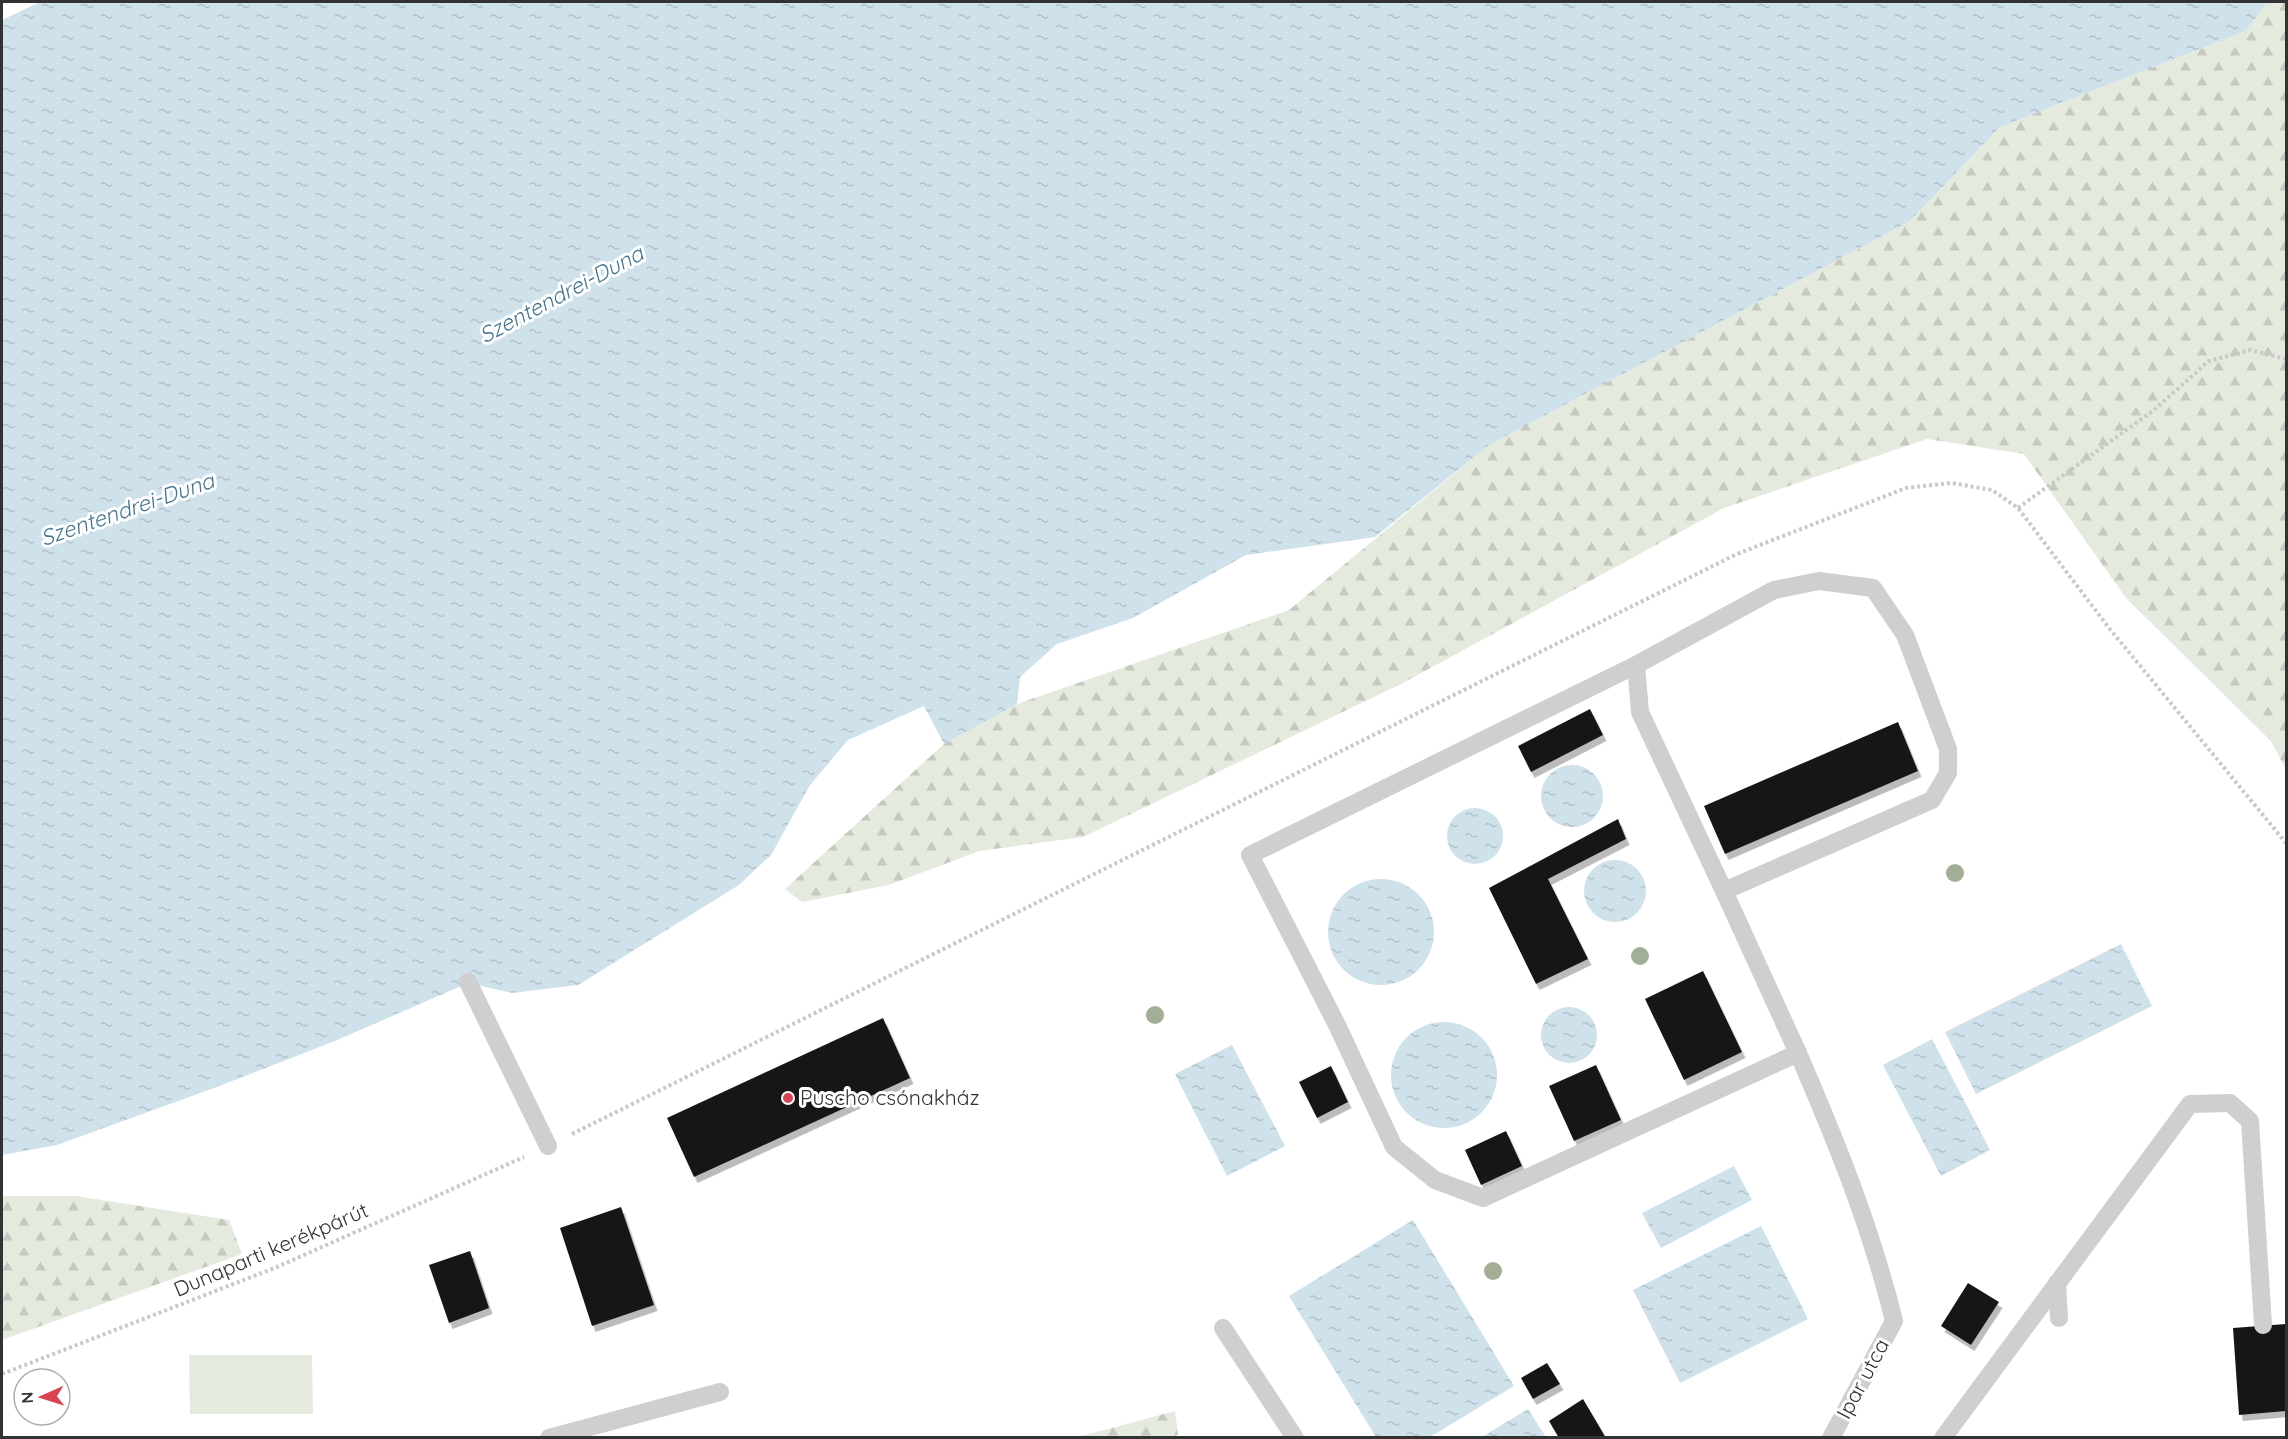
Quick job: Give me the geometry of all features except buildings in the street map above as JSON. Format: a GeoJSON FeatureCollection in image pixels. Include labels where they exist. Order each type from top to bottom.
{"type":"FeatureCollection","features":[{"type":"Feature","properties":{"kind":"lane"},"geometry":{"type":"LineString","coordinates":[[1636,665],[1640,712],[1798,1053],[1483,1198],[1435,1180],[1394,1147],[1338,1025],[1250,855],[1636,665],[1774,590],[1819,581],[1874,588],[1905,635],[1948,749],[1948,772],[1932,800],[1724,891]]}},
{"type":"Feature","properties":{"kind":"lane"},"geometry":{"type":"LineString","coordinates":[[468,982],[548,1146]]}},
{"type":"Feature","properties":{"kind":"lane","name":"Ipar utca"},"geometry":{"type":"LineString","coordinates":[[1798,1053],[1845,1162],[1878,1257],[1894,1321],[1831,1437]]}},
{"type":"Feature","properties":{"kind":"lane"},"geometry":{"type":"LineString","coordinates":[[1943,1437],[2190,1104],[2230,1104],[2250,1121],[2263,1325]]}},
{"type":"Feature","properties":{"kind":"lane"},"geometry":{"type":"LineString","coordinates":[[2057,1283],[2059,1318]]}},
{"type":"Feature","properties":{"kind":"lane"},"geometry":{"type":"LineString","coordinates":[[1223,1328],[1295,1437]]}},
{"type":"Feature","properties":{"kind":"lane"},"geometry":{"type":"LineString","coordinates":[[549,1437],[720,1392]]}},
{"type":"Feature","properties":{"kind":"path"},"geometry":{"type":"LineString","coordinates":[[2019,508],[2154,410],[2209,361],[2250,350],[2286,359]]}},
{"type":"Feature","properties":{"kind":"path","name":"Dunaparti kerékpárút"},"geometry":{"type":"LineString","coordinates":[[2,1374],[277,1267],[548,1146]]}},
{"type":"Feature","properties":{"kind":"green space"},"geometry":{"type":"Polygon","coordinates":[[[2267,2],[2286,2],[2286,770],[2271,741],[2126,598],[2024,454],[1927,439],[1724,508],[1401,684],[1083,837],[979,851],[889,885],[802,902],[785,889],[944,744],[1017,704],[1289,610],[1489,445],[1909,222],[2000,127],[2246,31],[2267,2]]]}},
{"type":"Feature","properties":{"kind":"green space"},"geometry":{"type":"Polygon","coordinates":[[[2,1196],[76,1196],[229,1220],[242,1254],[2,1340],[2,1196]]]}},
{"type":"Feature","properties":{"kind":"green space"},"geometry":{"type":"Polygon","coordinates":[[[189,1355],[312,1355],[313,1414],[190,1414],[189,1355]]]}},
{"type":"Feature","properties":{"kind":"green space"},"geometry":{"type":"Polygon","coordinates":[[[1175,1411],[1178,1435],[1172,1437],[1078,1437],[1175,1411]]]}},
{"type":"Feature","properties":{"kind":"water","name":"Szentendrei-Duna"},"geometry":{"type":"Polygon","coordinates":[[[40,2],[2267,2],[2246,31],[2000,127],[1909,222],[1489,445],[1375,537],[1246,555],[1133,618],[1057,644],[1020,677],[1017,704],[944,744],[924,706],[848,740],[810,785],[771,855],[739,885],[578,985],[512,993],[468,983],[335,1041],[214,1088],[57,1145],[2,1155],[2,20],[40,2]]]}},
{"type":"Feature","properties":{"kind":"water"},"geometry":{"type":"Polygon","coordinates":[[[1566,765],[1578,765],[1594,774],[1601,784],[1603,796],[1601,808],[1594,818],[1578,827],[1566,827],[1555,822],[1546,813],[1541,802],[1541,790],[1546,779],[1555,770],[1566,765]]]}},
{"type":"Feature","properties":{"kind":"water"},"geometry":{"type":"Polygon","coordinates":[[[1475,808],[1486,810],[1495,816],[1501,825],[1503,836],[1501,847],[1495,856],[1486,862],[1475,864],[1464,862],[1455,856],[1449,847],[1447,836],[1449,825],[1455,816],[1464,810],[1475,808]]]}},
{"type":"Feature","properties":{"kind":"water"},"geometry":{"type":"Polygon","coordinates":[[[1609,860],[1621,860],[1637,869],[1644,879],[1646,891],[1644,903],[1637,913],[1621,922],[1609,922],[1598,917],[1589,908],[1584,897],[1584,885],[1589,874],[1598,865],[1609,860]]]}},
{"type":"Feature","properties":{"kind":"water"},"geometry":{"type":"Polygon","coordinates":[[[1381,879],[1401,883],[1419,894],[1430,912],[1434,932],[1430,952],[1419,970],[1401,981],[1381,985],[1361,981],[1343,970],[1332,952],[1328,932],[1332,912],[1343,894],[1361,883],[1381,879]]]}},
{"type":"Feature","properties":{"kind":"water"},"geometry":{"type":"Polygon","coordinates":[[[2121,944],[2152,1006],[1976,1094],[1945,1032],[2121,944]]]}},
{"type":"Feature","properties":{"kind":"water"},"geometry":{"type":"Polygon","coordinates":[[[1569,1007],[1580,1009],[1589,1015],[1595,1024],[1597,1035],[1595,1046],[1589,1055],[1580,1061],[1569,1063],[1558,1061],[1549,1055],[1543,1046],[1541,1035],[1543,1024],[1549,1015],[1558,1009],[1569,1007]]]}},
{"type":"Feature","properties":{"kind":"water"},"geometry":{"type":"Polygon","coordinates":[[[1444,1022],[1464,1026],[1482,1037],[1493,1055],[1497,1075],[1493,1095],[1482,1113],[1464,1124],[1444,1128],[1424,1124],[1406,1113],[1395,1095],[1391,1075],[1395,1055],[1406,1037],[1424,1026],[1444,1022]]]}},
{"type":"Feature","properties":{"kind":"water"},"geometry":{"type":"Polygon","coordinates":[[[1932,1039],[1990,1150],[1941,1176],[1883,1065],[1932,1039]]]}},
{"type":"Feature","properties":{"kind":"water"},"geometry":{"type":"Polygon","coordinates":[[[1232,1045],[1285,1146],[1227,1176],[1175,1074],[1232,1045]]]}},
{"type":"Feature","properties":{"kind":"water"},"geometry":{"type":"Polygon","coordinates":[[[1734,1166],[1752,1200],[1661,1248],[1642,1213],[1734,1166]]]}},
{"type":"Feature","properties":{"kind":"water"},"geometry":{"type":"Polygon","coordinates":[[[1413,1220],[1514,1386],[1430,1437],[1376,1437],[1289,1296],[1413,1220]]]}},
{"type":"Feature","properties":{"kind":"water"},"geometry":{"type":"Polygon","coordinates":[[[1761,1226],[1808,1319],[1680,1383],[1633,1290],[1761,1226]]]}},
{"type":"Feature","properties":{"kind":"water"},"geometry":{"type":"Polygon","coordinates":[[[1528,1409],[1546,1437],[1482,1437],[1528,1409]]]}},
{"type":"Feature","properties":{"kind":"place","name":"Puscho csónakház"},"geometry":{"type":"Point","coordinates":[788,1098]}}]}
